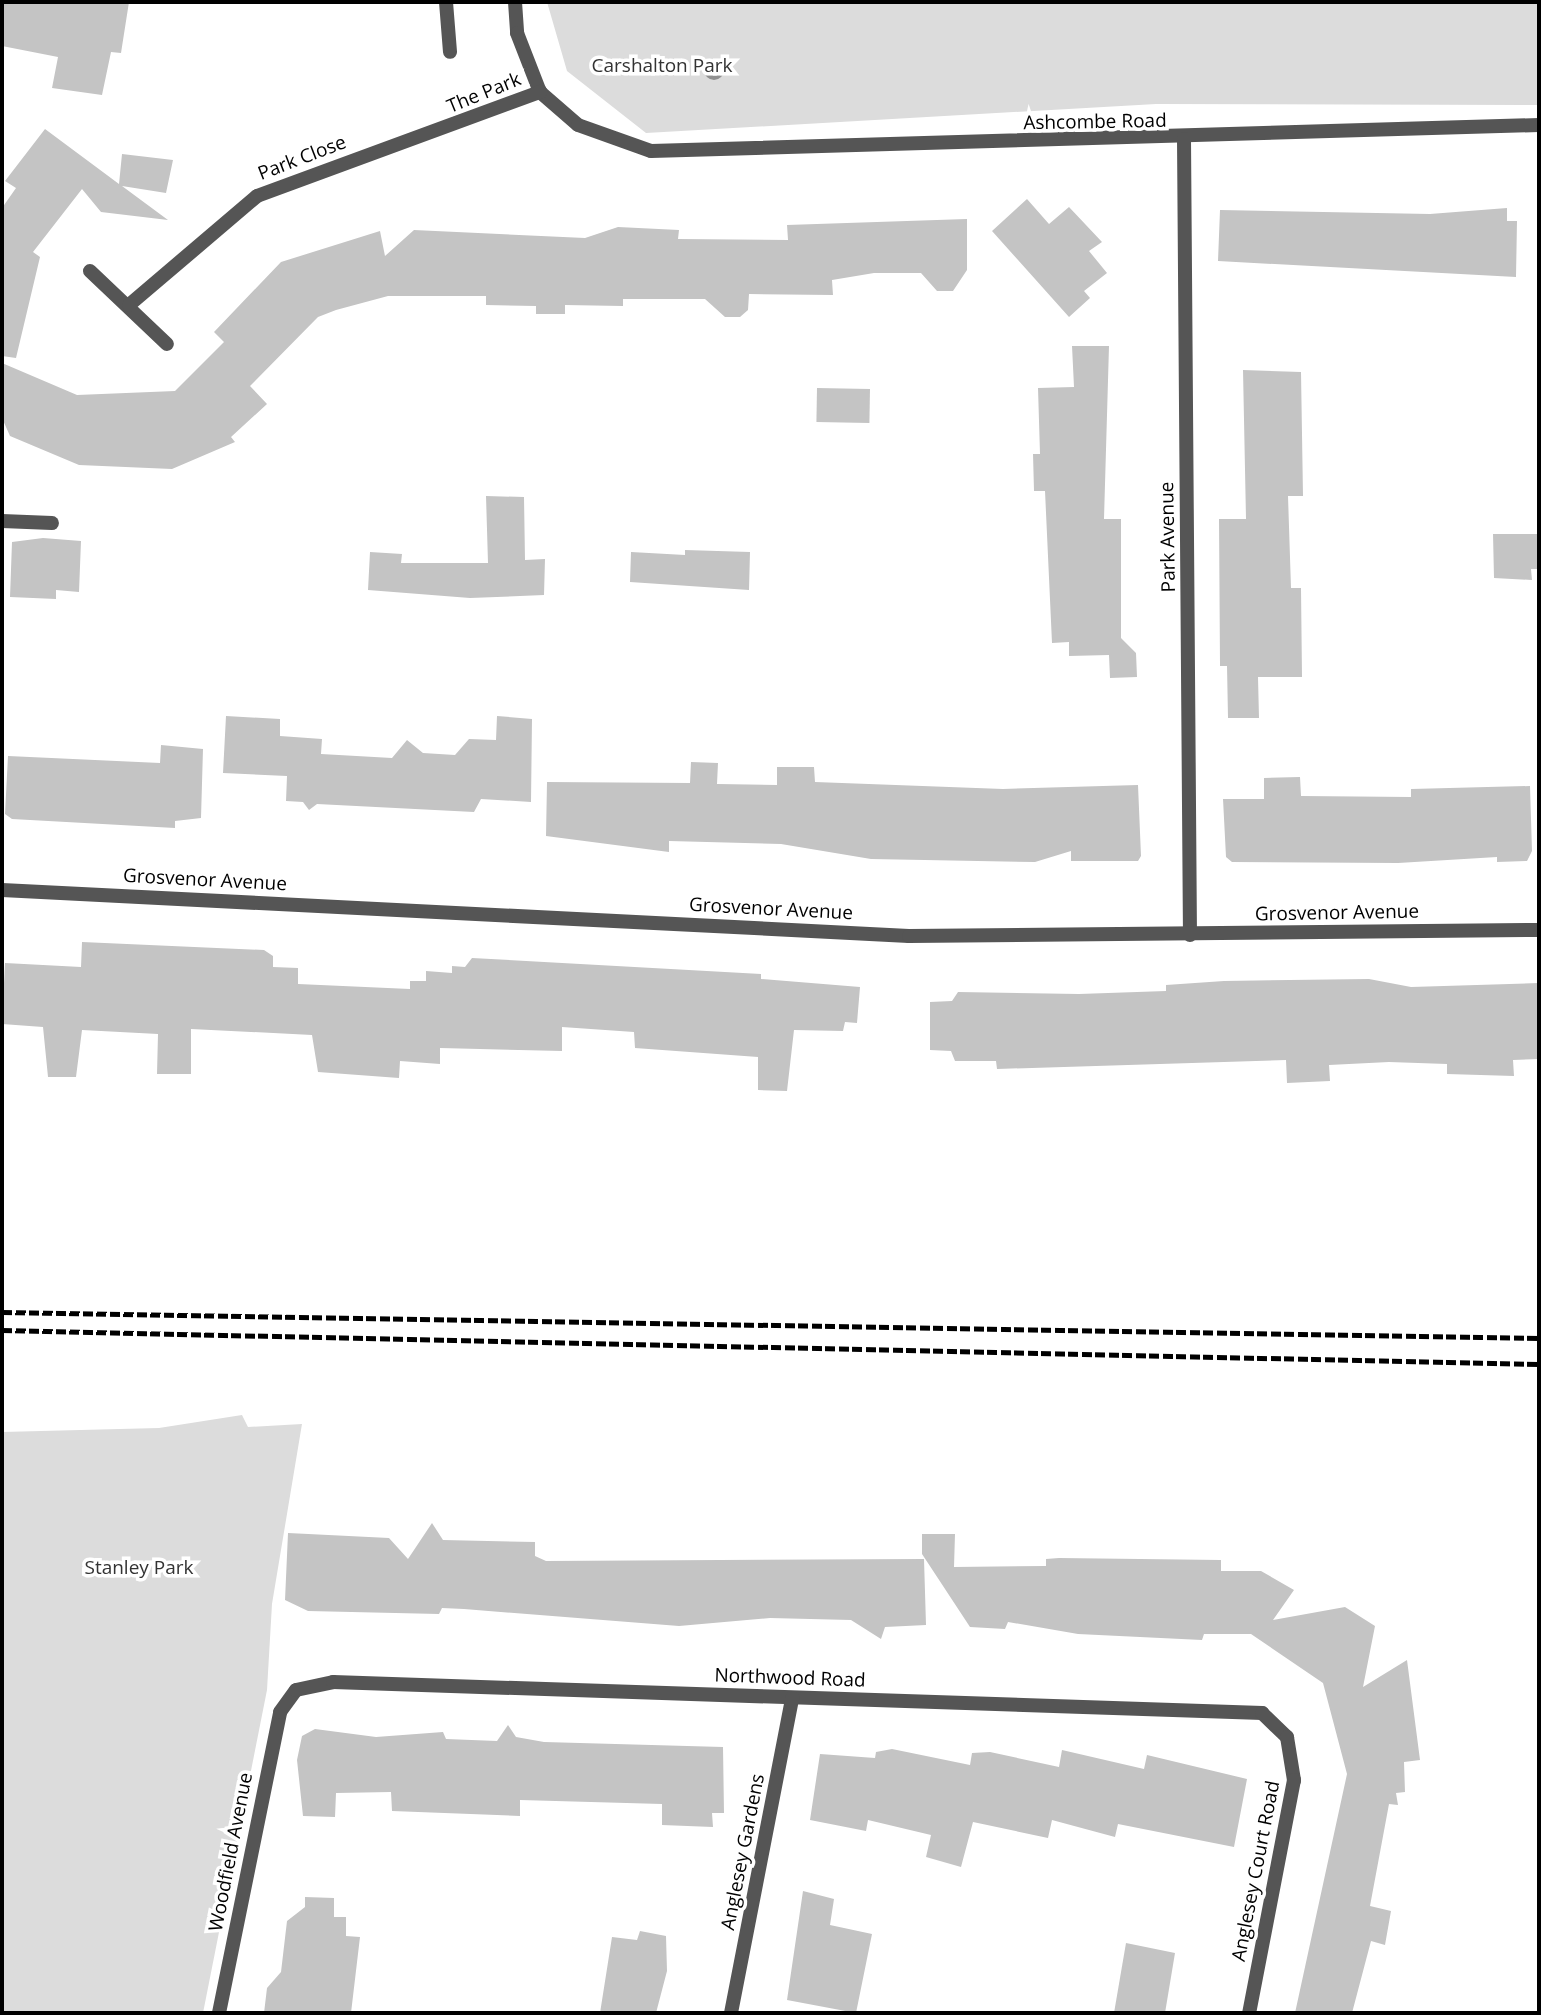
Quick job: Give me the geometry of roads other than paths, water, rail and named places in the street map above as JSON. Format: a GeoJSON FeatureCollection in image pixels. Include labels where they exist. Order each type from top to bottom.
{"type":"FeatureCollection","features":[{"type":"Feature","properties":{"kind":"street"},"geometry":{"type":"LineString","coordinates":[[446,2],[450,52]]}},
{"type":"Feature","properties":{"kind":"street","name":"The Park"},"geometry":{"type":"LineString","coordinates":[[514,2],[517,33],[540,92],[578,125],[651,151]]}},
{"type":"Feature","properties":{"kind":"street","name":"The Park"},"geometry":{"type":"LineString","coordinates":[[442,131],[540,92]]}},
{"type":"Feature","properties":{"kind":"street","name":"Ashcombe Road"},"geometry":{"type":"LineString","coordinates":[[651,151],[1184,139],[1539,125]]}},
{"type":"Feature","properties":{"kind":"street","name":"Park Close"},"geometry":{"type":"LineString","coordinates":[[129,305],[257,196],[306,173],[442,131]]}},
{"type":"Feature","properties":{"kind":"street","name":"Park Avenue"},"geometry":{"type":"LineString","coordinates":[[1184,139],[1190,935]]}},
{"type":"Feature","properties":{"kind":"street"},"geometry":{"type":"LineString","coordinates":[[90,271],[129,305],[167,344]]}},
{"type":"Feature","properties":{"kind":"street"},"geometry":{"type":"LineString","coordinates":[[2,521],[52,523]]}},
{"type":"Feature","properties":{"kind":"street","name":"Grosvenor Avenue"},"geometry":{"type":"LineString","coordinates":[[2,890],[909,936],[1539,930]]}},
{"type":"Feature","properties":{"kind":"street","name":"Northwood Road"},"geometry":{"type":"LineString","coordinates":[[285,1699],[308,1685],[333,1682],[792,1698],[1246,1709],[1262,1713],[1287,1737]]}},
{"type":"Feature","properties":{"kind":"street","name":"Anglesey Gardens"},"geometry":{"type":"LineString","coordinates":[[731,2013],[792,1698]]}},
{"type":"Feature","properties":{"kind":"street","name":"Woodfield Avenue"},"geometry":{"type":"LineString","coordinates":[[219,2013],[285,1699]]}},
{"type":"Feature","properties":{"kind":"street","name":"Anglesey Court Road"},"geometry":{"type":"LineString","coordinates":[[1249,2013],[1294,1780],[1287,1737]]}},
{"type":"Feature","properties":{"kind":"railway"},"geometry":{"type":"LineString","coordinates":[[2,1312],[1539,1338]]}},
{"type":"Feature","properties":{"kind":"railway"},"geometry":{"type":"LineString","coordinates":[[2,1330],[1539,1364]]}},
{"type":"Feature","properties":{"kind":"park label","name":"Carshalton Park"},"geometry":{"type":"Point","coordinates":[662,66]}},
{"type":"Feature","properties":{"kind":"park label","name":"Stanley Park"},"geometry":{"type":"Point","coordinates":[139,1568]}}]}
